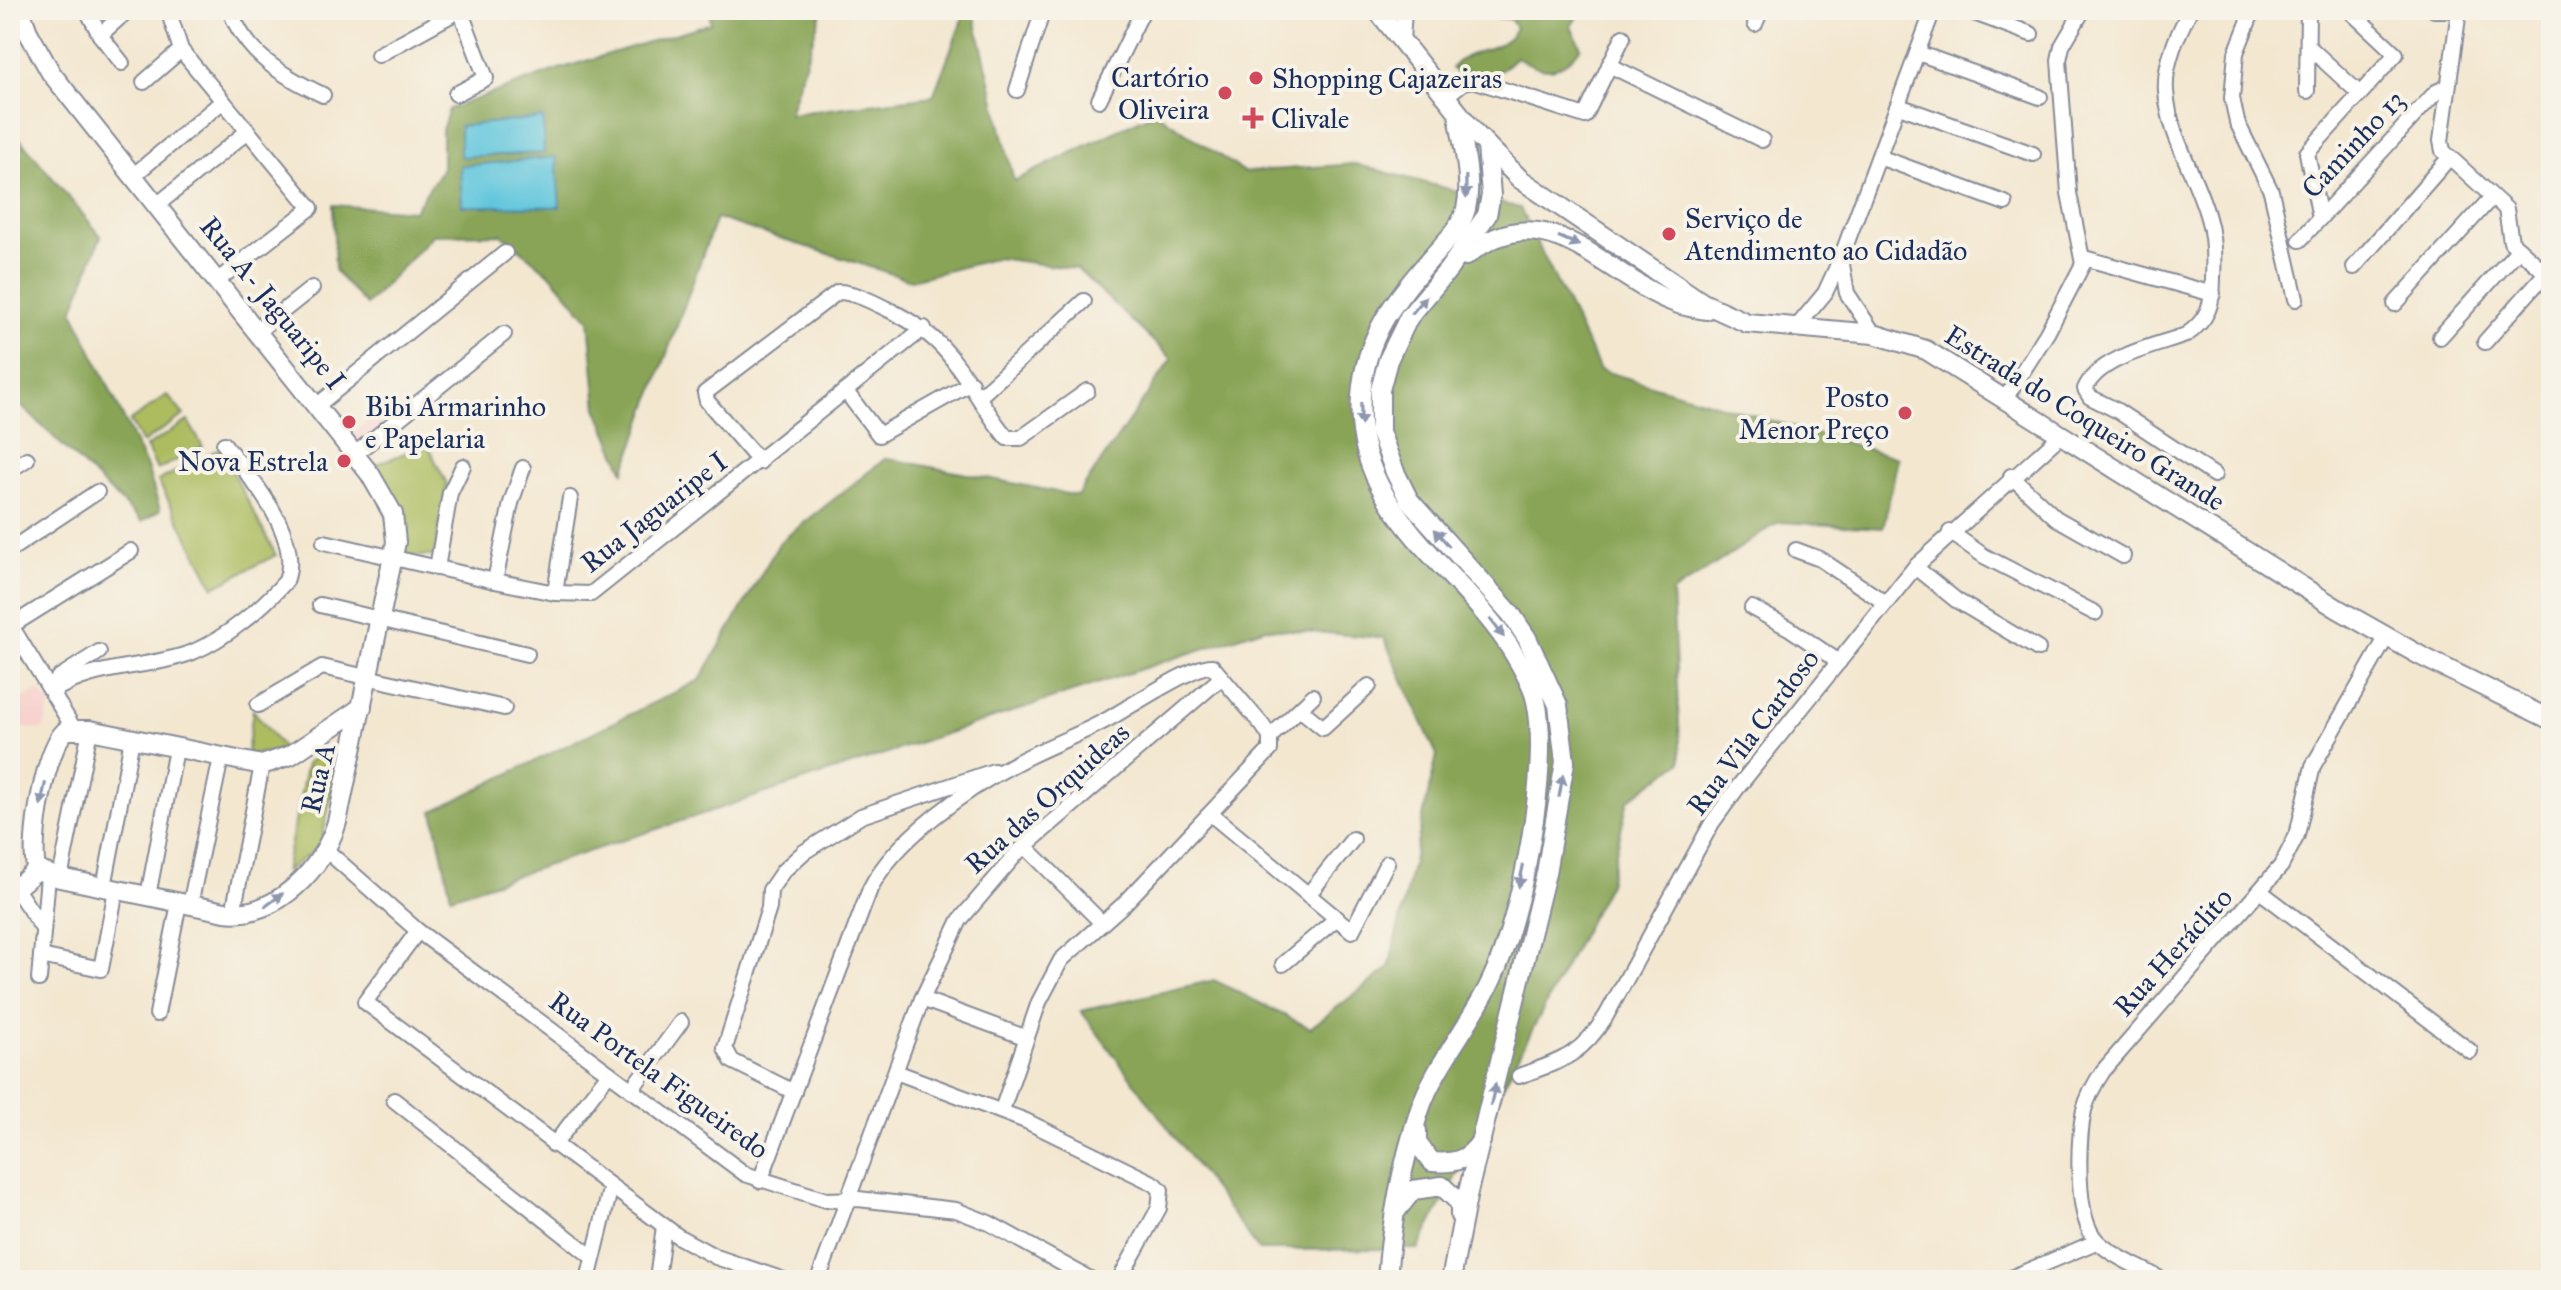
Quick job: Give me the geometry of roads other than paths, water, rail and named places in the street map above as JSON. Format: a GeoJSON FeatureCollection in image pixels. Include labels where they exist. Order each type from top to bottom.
{"type":"FeatureCollection","features":[{"type":"Feature","properties":{"kind":"main road","name":"Rua A- Jaguaripe I"},"geometry":{"type":"LineString","coordinates":[[20,10],[28,32],[51,73],[319,404],[356,453],[393,514],[394,558],[362,707]]}},
{"type":"Feature","properties":{"kind":"main road","name":"Estrada do Coqueiro Grande"},"geometry":{"type":"LineString","coordinates":[[1377,10],[1487,146],[1520,179],[1724,315],[1747,323],[1874,334],[1926,350],[2386,638],[2551,720]]}},
{"type":"Feature","properties":{"kind":"main road"},"geometry":{"type":"LineString","coordinates":[[1387,1280],[1393,1217],[1420,1108],[1493,978],[1512,920],[1540,769],[1536,701],[1523,669],[1502,635],[1472,597],[1399,521],[1380,486],[1361,425],[1367,353],[1378,325],[1397,297],[1460,224],[1466,208],[1468,182],[1452,103]]}},
{"type":"Feature","properties":{"kind":"main road"},"geometry":{"type":"LineString","coordinates":[[1451,1280],[1546,873],[1565,762],[1558,705],[1527,638],[1409,500],[1380,432],[1380,390],[1388,360],[1409,317],[1448,270],[1487,215],[1491,195],[1487,146]]}},
{"type":"Feature","properties":{"kind":"main road"},"geometry":{"type":"LineString","coordinates":[[1448,270],[1482,243],[1502,233],[1553,234],[1579,245],[1675,303],[1724,315]]}},
{"type":"Feature","properties":{"kind":"main road","name":"Rua A"},"geometry":{"type":"LineString","coordinates":[[82,730],[262,765],[291,755],[362,707]]}},
{"type":"Feature","properties":{"kind":"main road","name":"Rua A"},"geometry":{"type":"LineString","coordinates":[[48,875],[233,913],[247,914],[272,904],[319,863],[327,851],[337,822],[362,707]]}},
{"type":"Feature","properties":{"kind":"main road"},"geometry":{"type":"LineString","coordinates":[[12,887],[48,875],[34,843],[53,747],[61,734],[82,730]]}},
{"type":"Feature","properties":{"kind":"main road"},"geometry":{"type":"LineString","coordinates":[[1420,1108],[1417,1143],[1432,1162],[1457,1162],[1472,1155],[1484,1136]]}},
{"type":"Feature","properties":{"kind":"main road"},"geometry":{"type":"LineString","coordinates":[[1393,1217],[1402,1200],[1413,1190],[1442,1186],[1460,1203],[1461,1231]]}},
{"type":"Feature","properties":{"kind":"street"},"geometry":{"type":"LineString","coordinates":[[87,10],[100,35],[122,63]]}},
{"type":"Feature","properties":{"kind":"street"},"geometry":{"type":"LineString","coordinates":[[100,35],[128,10]]}},
{"type":"Feature","properties":{"kind":"street"},"geometry":{"type":"LineString","coordinates":[[168,10],[181,50],[311,208],[218,280]]}},
{"type":"Feature","properties":{"kind":"street"},"geometry":{"type":"LineString","coordinates":[[230,10],[249,45],[271,67],[323,95]]}},
{"type":"Feature","properties":{"kind":"street"},"geometry":{"type":"LineString","coordinates":[[378,55],[460,10],[486,78],[456,94]]}},
{"type":"Feature","properties":{"kind":"street"},"geometry":{"type":"LineString","coordinates":[[1017,90],[1043,10]]}},
{"type":"Feature","properties":{"kind":"street"},"geometry":{"type":"LineString","coordinates":[[1099,100],[1143,10]]}},
{"type":"Feature","properties":{"kind":"street"},"geometry":{"type":"LineString","coordinates":[[1402,41],[1404,10]]}},
{"type":"Feature","properties":{"kind":"street"},"geometry":{"type":"LineString","coordinates":[[1795,329],[1825,293],[1841,258],[1933,10]]}},
{"type":"Feature","properties":{"kind":"street"},"geometry":{"type":"LineString","coordinates":[[1966,10],[2031,34]]}},
{"type":"Feature","properties":{"kind":"street"},"geometry":{"type":"LineString","coordinates":[[2005,399],[2047,333],[2084,258],[2069,193],[2059,60],[2062,46],[2083,10]]}},
{"type":"Feature","properties":{"kind":"street"},"geometry":{"type":"LineString","coordinates":[[2190,10],[2175,44],[2165,87],[2182,155],[2213,238],[2212,304],[2198,327],[2106,366],[2094,374],[2085,389],[2090,397],[2116,410],[2214,475]]}},
{"type":"Feature","properties":{"kind":"street"},"geometry":{"type":"LineString","coordinates":[[2253,10],[2236,53],[2232,98],[2237,122],[2271,191],[2296,299]]}},
{"type":"Feature","properties":{"kind":"street"},"geometry":{"type":"LineString","coordinates":[[2307,91],[2308,10]]}},
{"type":"Feature","properties":{"kind":"street"},"geometry":{"type":"LineString","coordinates":[[2320,218],[2307,153],[2396,54],[2349,10]]}},
{"type":"Feature","properties":{"kind":"street"},"geometry":{"type":"LineString","coordinates":[[2434,10],[2447,10]]}},
{"type":"Feature","properties":{"kind":"street"},"geometry":{"type":"LineString","coordinates":[[2459,10],[2441,141],[2449,158],[2506,209],[2509,237],[2546,273],[2485,342]]}},
{"type":"Feature","properties":{"kind":"street"},"geometry":{"type":"LineString","coordinates":[[1452,103],[1464,82],[1473,80],[1585,116],[1623,37]]}},
{"type":"Feature","properties":{"kind":"street"},"geometry":{"type":"LineString","coordinates":[[2309,47],[2360,94]]}},
{"type":"Feature","properties":{"kind":"street"},"geometry":{"type":"LineString","coordinates":[[144,82],[181,50]]}},
{"type":"Feature","properties":{"kind":"street"},"geometry":{"type":"LineString","coordinates":[[1918,53],[2040,97]]}},
{"type":"Feature","properties":{"kind":"street"},"geometry":{"type":"LineString","coordinates":[[1609,65],[1762,140]]}},
{"type":"Feature","properties":{"kind":"street","name":"Caminho 13"},"geometry":{"type":"LineString","coordinates":[[2300,240],[2436,92],[2447,87]]}},
{"type":"Feature","properties":{"kind":"street"},"geometry":{"type":"LineString","coordinates":[[134,175],[223,101]]}},
{"type":"Feature","properties":{"kind":"street"},"geometry":{"type":"LineString","coordinates":[[1899,106],[2033,154]]}},
{"type":"Feature","properties":{"kind":"street"},"geometry":{"type":"LineString","coordinates":[[157,205],[248,131]]}},
{"type":"Feature","properties":{"kind":"street"},"geometry":{"type":"LineString","coordinates":[[1879,157],[2005,203]]}},
{"type":"Feature","properties":{"kind":"street"},"geometry":{"type":"LineString","coordinates":[[2354,267],[2449,158]]}},
{"type":"Feature","properties":{"kind":"street"},"geometry":{"type":"LineString","coordinates":[[2395,304],[2492,197]]}},
{"type":"Feature","properties":{"kind":"street"},"geometry":{"type":"LineString","coordinates":[[2440,337],[2519,249]]}},
{"type":"Feature","properties":{"kind":"street"},"geometry":{"type":"LineString","coordinates":[[319,404],[505,253]]}},
{"type":"Feature","properties":{"kind":"street"},"geometry":{"type":"LineString","coordinates":[[1841,258],[1847,293],[1874,334]]}},
{"type":"Feature","properties":{"kind":"street"},"geometry":{"type":"LineString","coordinates":[[2084,258],[2213,294]]}},
{"type":"Feature","properties":{"kind":"street"},"geometry":{"type":"LineString","coordinates":[[258,331],[312,288]]}},
{"type":"Feature","properties":{"kind":"street"},"geometry":{"type":"LineString","coordinates":[[760,462],[707,401],[705,393],[838,292],[879,305],[924,328],[976,390],[1003,433],[1013,440],[1087,391]]}},
{"type":"Feature","properties":{"kind":"street"},"geometry":{"type":"LineString","coordinates":[[1825,293],[1847,293]]}},
{"type":"Feature","properties":{"kind":"street"},"geometry":{"type":"LineString","coordinates":[[847,393],[879,435],[976,390],[1084,301]]}},
{"type":"Feature","properties":{"kind":"street","name":"Rua Jaguaripe I"},"geometry":{"type":"LineString","coordinates":[[324,542],[555,593],[591,594],[847,393],[924,328]]}},
{"type":"Feature","properties":{"kind":"street"},"geometry":{"type":"LineString","coordinates":[[356,453],[504,334]]}},
{"type":"Feature","properties":{"kind":"street","name":"Rua Vila Cardoso"},"geometry":{"type":"LineString","coordinates":[[1519,1076],[1573,1055],[1596,1032],[1712,823],[1884,602],[1950,532],[2061,435]]}},
{"type":"Feature","properties":{"kind":"street"},"geometry":{"type":"LineString","coordinates":[[50,688],[88,673],[192,652],[264,603],[286,581],[289,552],[257,483],[224,444]]}},
{"type":"Feature","properties":{"kind":"street"},"geometry":{"type":"LineString","coordinates":[[10,470],[27,459]]}},
{"type":"Feature","properties":{"kind":"street"},"geometry":{"type":"LineString","coordinates":[[437,568],[450,493],[463,466]]}},
{"type":"Feature","properties":{"kind":"street"},"geometry":{"type":"LineString","coordinates":[[495,581],[511,503],[523,468]]}},
{"type":"Feature","properties":{"kind":"street"},"geometry":{"type":"LineString","coordinates":[[2011,476],[2056,518],[2123,556]]}},
{"type":"Feature","properties":{"kind":"street"},"geometry":{"type":"LineString","coordinates":[[10,550],[97,492]]}},
{"type":"Feature","properties":{"kind":"street"},"geometry":{"type":"LineString","coordinates":[[555,593],[570,498]]}},
{"type":"Feature","properties":{"kind":"street"},"geometry":{"type":"LineString","coordinates":[[1950,532],[1984,556],[2095,613]]}},
{"type":"Feature","properties":{"kind":"street"},"geometry":{"type":"LineString","coordinates":[[1796,550],[1833,567],[1884,602]]}},
{"type":"Feature","properties":{"kind":"street"},"geometry":{"type":"LineString","coordinates":[[39,979],[48,875],[82,730],[50,688],[11,625],[131,551]]}},
{"type":"Feature","properties":{"kind":"street"},"geometry":{"type":"LineString","coordinates":[[1915,567],[1956,600],[2038,649]]}},
{"type":"Feature","properties":{"kind":"street"},"geometry":{"type":"LineString","coordinates":[[320,605],[527,654]]}},
{"type":"Feature","properties":{"kind":"street"},"geometry":{"type":"LineString","coordinates":[[1752,608],[1789,628],[1839,662]]}},
{"type":"Feature","properties":{"kind":"street","name":"Rua Heráclito"},"geometry":{"type":"LineString","coordinates":[[2096,1242],[2087,1225],[2080,1166],[2084,1110],[2093,1086],[2261,892],[2291,850],[2313,766],[2386,638]]}},
{"type":"Feature","properties":{"kind":"street"},"geometry":{"type":"LineString","coordinates":[[50,688],[99,652]]}},
{"type":"Feature","properties":{"kind":"street"},"geometry":{"type":"LineString","coordinates":[[794,1092],[732,1061],[725,1048],[774,883],[804,852],[861,816],[1016,762],[1108,719],[1207,665],[1212,666],[1247,702],[1270,737],[1270,750],[1212,815],[1061,960],[1039,1002],[1002,1110]]}},
{"type":"Feature","properties":{"kind":"street"},"geometry":{"type":"LineString","coordinates":[[258,705],[315,668],[504,708]]}},
{"type":"Feature","properties":{"kind":"street","name":"Rua das Orquideas"},"geometry":{"type":"LineString","coordinates":[[818,1280],[922,999],[960,920],[997,873],[1025,846],[1221,678]]}},
{"type":"Feature","properties":{"kind":"street"},"geometry":{"type":"LineString","coordinates":[[1301,710],[1323,728],[1369,686]]}},
{"type":"Feature","properties":{"kind":"street"},"geometry":{"type":"LineString","coordinates":[[1270,737],[1313,696]]}},
{"type":"Feature","properties":{"kind":"street"},"geometry":{"type":"LineString","coordinates":[[41,956],[101,969],[132,739]]}},
{"type":"Feature","properties":{"kind":"street"},"geometry":{"type":"LineString","coordinates":[[148,896],[176,749]]}},
{"type":"Feature","properties":{"kind":"street"},"geometry":{"type":"LineString","coordinates":[[157,1014],[221,758]]}},
{"type":"Feature","properties":{"kind":"street"},"geometry":{"type":"LineString","coordinates":[[760,1181],[877,875],[902,846],[933,819],[1016,762]]}},
{"type":"Feature","properties":{"kind":"street"},"geometry":{"type":"LineString","coordinates":[[233,913],[262,765]]}},
{"type":"Feature","properties":{"kind":"street"},"geometry":{"type":"LineString","coordinates":[[1212,815],[1352,931],[1387,863]]}},
{"type":"Feature","properties":{"kind":"street"},"geometry":{"type":"LineString","coordinates":[[1308,895],[1353,839]]}},
{"type":"Feature","properties":{"kind":"street"},"geometry":{"type":"LineString","coordinates":[[1025,846],[1102,923]]}},
{"type":"Feature","properties":{"kind":"street","name":"Rua Portela Figueiredo"},"geometry":{"type":"LineString","coordinates":[[327,851],[418,931],[745,1174],[826,1200],[956,1210],[989,1223],[1092,1280]]}},
{"type":"Feature","properties":{"kind":"street"},"geometry":{"type":"LineString","coordinates":[[12,887],[43,929]]}},
{"type":"Feature","properties":{"kind":"street"},"geometry":{"type":"LineString","coordinates":[[2261,892],[2470,1051]]}},
{"type":"Feature","properties":{"kind":"street"},"geometry":{"type":"LineString","coordinates":[[1283,964],[1337,918]]}},
{"type":"Feature","properties":{"kind":"street"},"geometry":{"type":"LineString","coordinates":[[418,931],[365,1002],[697,1248],[744,1274],[784,1280]]}},
{"type":"Feature","properties":{"kind":"street"},"geometry":{"type":"LineString","coordinates":[[922,999],[1027,1038]]}},
{"type":"Feature","properties":{"kind":"street"},"geometry":{"type":"LineString","coordinates":[[631,1090],[681,1022]]}},
{"type":"Feature","properties":{"kind":"street"},"geometry":{"type":"LineString","coordinates":[[896,1072],[1002,1110],[1147,1179],[1161,1190],[1159,1208],[1119,1280]]}},
{"type":"Feature","properties":{"kind":"street"},"geometry":{"type":"LineString","coordinates":[[554,1145],[609,1073]]}},
{"type":"Feature","properties":{"kind":"street"},"geometry":{"type":"LineString","coordinates":[[394,1100],[591,1256]]}},
{"type":"Feature","properties":{"kind":"street"},"geometry":{"type":"LineString","coordinates":[[588,1280],[591,1256],[611,1186]]}},
{"type":"Feature","properties":{"kind":"street"},"geometry":{"type":"LineString","coordinates":[[657,1280],[664,1226]]}},
{"type":"Feature","properties":{"kind":"street"},"geometry":{"type":"LineString","coordinates":[[2006,1280],[2096,1242],[2162,1280]]}},
{"type":"Feature","properties":{"kind":"water"},"geometry":{"type":"Polygon","coordinates":[[[543,118],[544,153],[460,157],[460,126],[543,118]]]}},
{"type":"Feature","properties":{"kind":"water"},"geometry":{"type":"Polygon","coordinates":[[[556,157],[560,207],[462,206],[460,166],[556,157]]]}},
{"type":"Feature","properties":{"kind":"place","name":"Shopping Cajazeiras"},"geometry":{"type":"Point","coordinates":[1256,78]}},
{"type":"Feature","properties":{"kind":"place","name":"Cartório Oliveira"},"geometry":{"type":"Point","coordinates":[1225,93]}},
{"type":"Feature","properties":{"kind":"place","name":"Clivale"},"geometry":{"type":"Point","coordinates":[1253,118]}},
{"type":"Feature","properties":{"kind":"place","name":"Serviço de Atendimento ao Cidadão"},"geometry":{"type":"Point","coordinates":[1669,234]}},
{"type":"Feature","properties":{"kind":"place","name":"Posto Menor Preço"},"geometry":{"type":"Point","coordinates":[1905,413]}},
{"type":"Feature","properties":{"kind":"place","name":"Bibi Armarinho e Papelaria"},"geometry":{"type":"Point","coordinates":[349,422]}},
{"type":"Feature","properties":{"kind":"place","name":"Nova Estrela"},"geometry":{"type":"Point","coordinates":[344,461]}}]}
